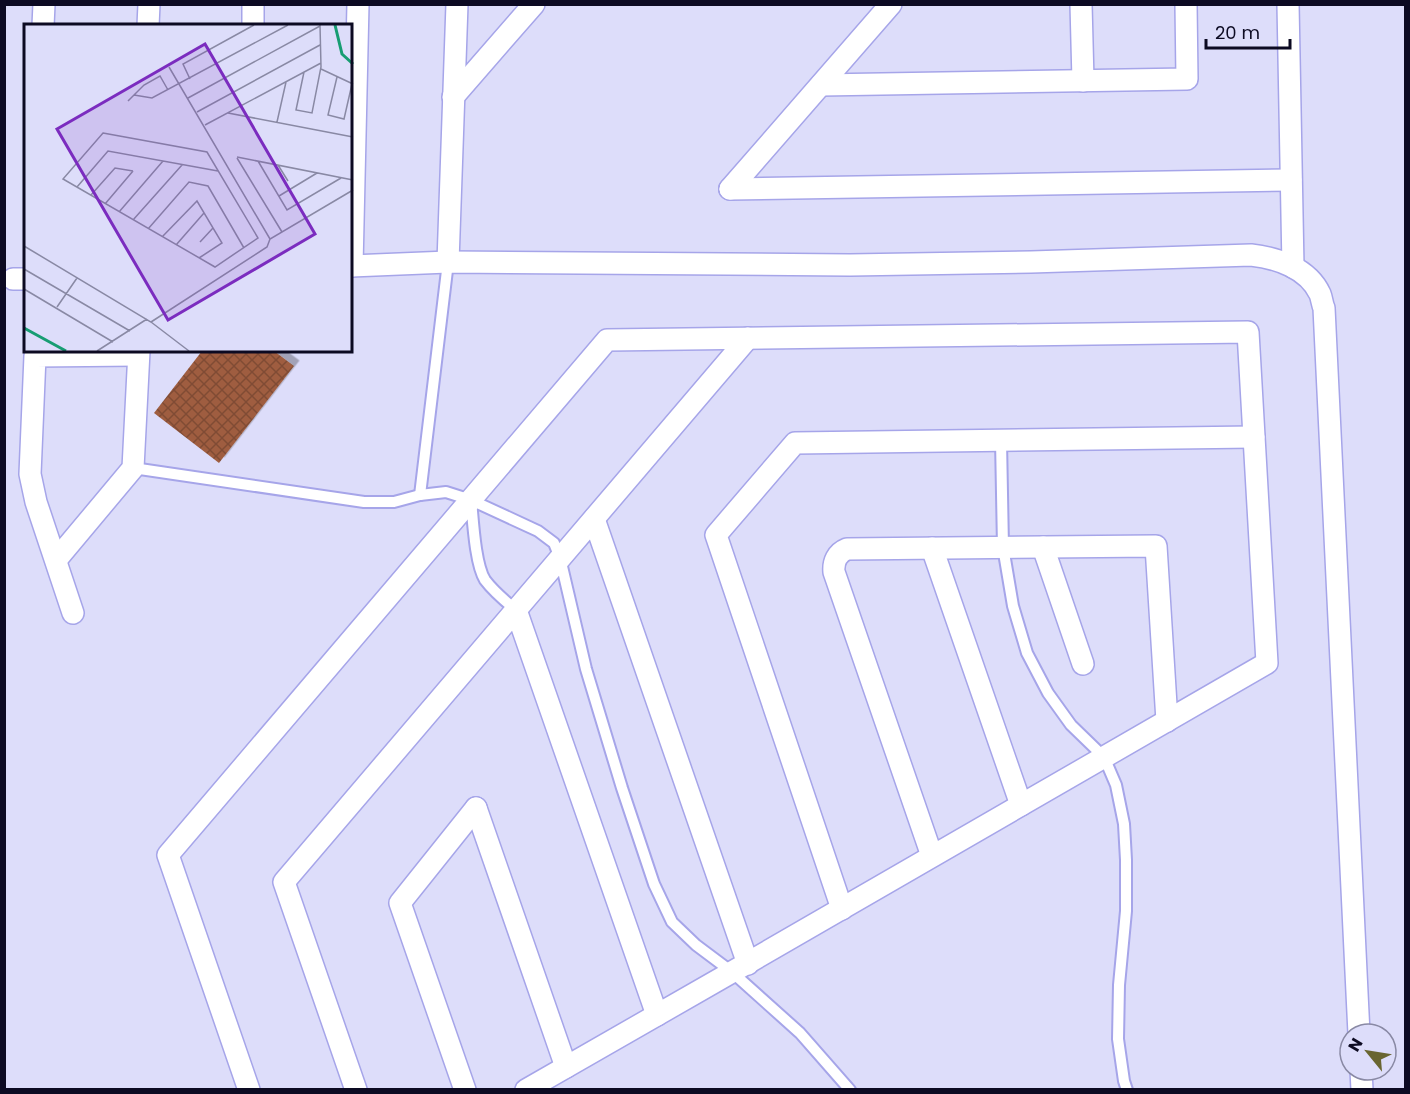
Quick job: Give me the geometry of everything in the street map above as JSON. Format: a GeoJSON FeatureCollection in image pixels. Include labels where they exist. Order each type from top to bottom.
{"type":"FeatureCollection","features":[{"type":"Feature","properties":{"kind":"street"},"geometry":{"type":"LineString","coordinates":[[43,24],[44,4]]}},
{"type":"Feature","properties":{"kind":"street"},"geometry":{"type":"LineString","coordinates":[[148,24],[149,4]]}},
{"type":"Feature","properties":{"kind":"street"},"geometry":{"type":"LineString","coordinates":[[253,4],[253,24]]}},
{"type":"Feature","properties":{"kind":"street"},"geometry":{"type":"LineString","coordinates":[[358,4],[352,266],[448,262],[850,265],[1251,255],[1265,257],[1293,267],[1313,283],[1320,294],[1324,308],[1358,1022]]}},
{"type":"Feature","properties":{"kind":"street"},"geometry":{"type":"LineString","coordinates":[[448,262],[456,4]]}},
{"type":"Feature","properties":{"kind":"street"},"geometry":{"type":"LineString","coordinates":[[453,98],[534,4]]}},
{"type":"Feature","properties":{"kind":"street"},"geometry":{"type":"LineString","coordinates":[[891,4],[730,189],[1292,180]]}},
{"type":"Feature","properties":{"kind":"street"},"geometry":{"type":"LineString","coordinates":[[1081,4],[1083,81]]}},
{"type":"Feature","properties":{"kind":"street"},"geometry":{"type":"LineString","coordinates":[[821,85],[1187,79],[1186,4]]}},
{"type":"Feature","properties":{"kind":"street"},"geometry":{"type":"LineString","coordinates":[[1288,4],[1293,267]]}},
{"type":"Feature","properties":{"kind":"street"},"geometry":{"type":"LineString","coordinates":[[249,1089],[168,855],[607,340],[1248,332],[1267,663],[526,1089]]}},
{"type":"Feature","properties":{"kind":"street"},"geometry":{"type":"LineString","coordinates":[[356,1089],[284,882],[748,338]]}},
{"type":"Feature","properties":{"kind":"street"},"geometry":{"type":"LineString","coordinates":[[56,560],[133,468],[139,353],[35,356],[30,474],[36,502],[73,613]]}},
{"type":"Feature","properties":{"kind":"street"},"geometry":{"type":"LineString","coordinates":[[842,909],[716,535],[795,442],[1254,437]]}},
{"type":"Feature","properties":{"kind":"street"},"geometry":{"type":"LineString","coordinates":[[594,519],[740,968]]}},
{"type":"Feature","properties":{"kind":"street"},"geometry":{"type":"LineString","coordinates":[[932,856],[834,567],[843,550],[1156,546],[1167,721]]}},
{"type":"Feature","properties":{"kind":"street"},"geometry":{"type":"LineString","coordinates":[[1043,547],[1083,664]]}},
{"type":"Feature","properties":{"kind":"street"},"geometry":{"type":"LineString","coordinates":[[932,548],[1021,805]]}},
{"type":"Feature","properties":{"kind":"street"},"geometry":{"type":"LineString","coordinates":[[516,610],[657,1015]]}},
{"type":"Feature","properties":{"kind":"street"},"geometry":{"type":"LineString","coordinates":[[465,1089],[400,903],[476,808],[566,1067]]}},
{"type":"Feature","properties":{"kind":"lane"},"geometry":{"type":"LineString","coordinates":[[420,495],[448,262]]}},
{"type":"Feature","properties":{"kind":"lane"},"geometry":{"type":"LineString","coordinates":[[1000,440],[1003,547],[1013,606],[1027,653],[1048,693],[1071,725],[1104,757],[1116,785],[1124,825],[1126,911],[1119,985],[1118,1039],[1127,1089]]}},
{"type":"Feature","properties":{"kind":"lane"},"geometry":{"type":"LineString","coordinates":[[133,468],[364,502],[394,502],[420,495],[446,492],[471,500],[538,531],[554,543],[560,558],[586,669],[622,788],[654,884],[672,922],[696,945],[740,968],[850,1089]]}},
{"type":"Feature","properties":{"kind":"lane"},"geometry":{"type":"LineString","coordinates":[[471,500],[483,577],[496,594],[516,610]]}},
{"type":"Feature","properties":{"kind":"building"},"geometry":{"type":"Polygon","coordinates":[[[201,352],[275,352],[294,366],[219,463],[154,413],[201,352]]]}}]}
